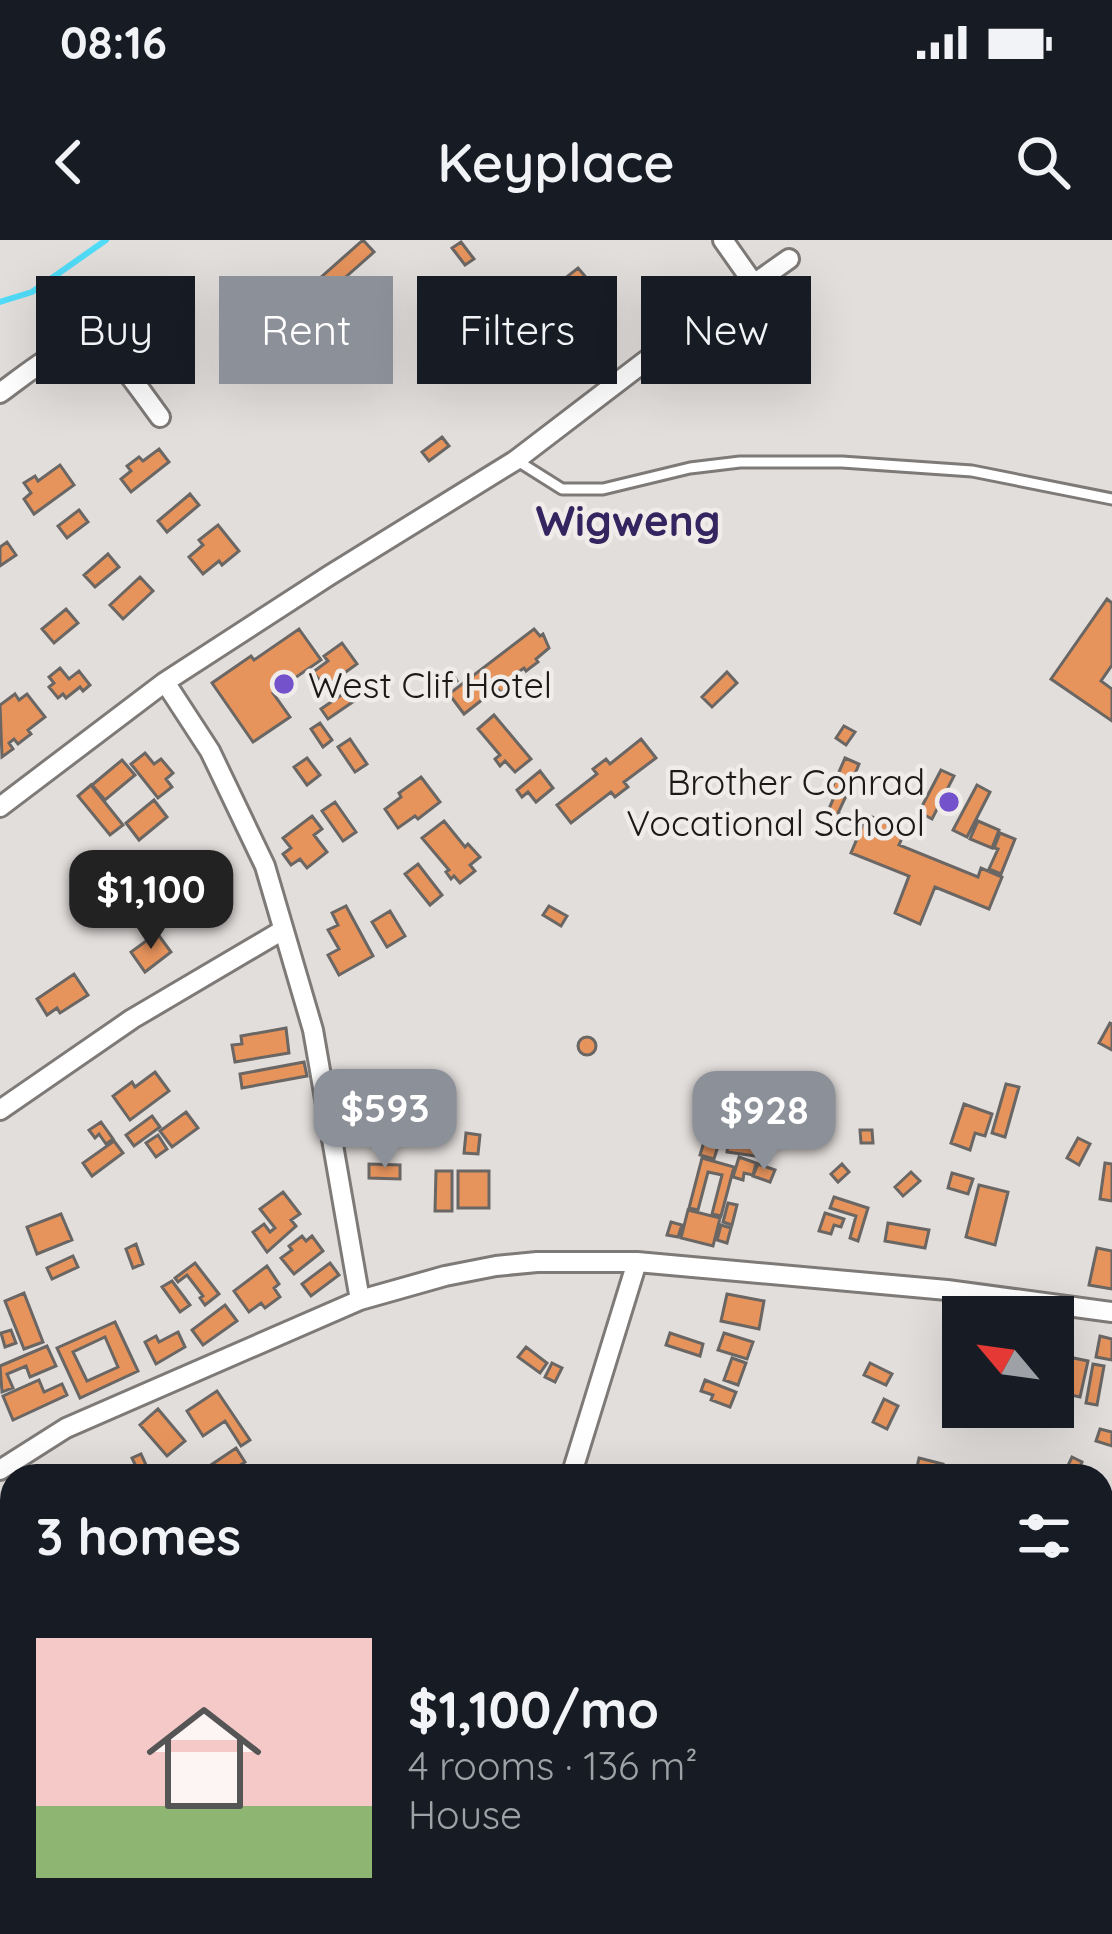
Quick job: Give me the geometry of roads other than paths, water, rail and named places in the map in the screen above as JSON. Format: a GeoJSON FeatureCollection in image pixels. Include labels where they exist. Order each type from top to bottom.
{"type":"FeatureCollection","features":[{"type":"Feature","properties":{"kind":"street"},"geometry":{"type":"LineString","coordinates":[[723,240],[748,276]]}},
{"type":"Feature","properties":{"kind":"street"},"geometry":{"type":"LineString","coordinates":[[765,276],[789,259]]}},
{"type":"Feature","properties":{"kind":"street"},"geometry":{"type":"LineString","coordinates":[[0,393],[66,347],[85,341],[99,343],[160,417]]}},
{"type":"Feature","properties":{"kind":"street"},"geometry":{"type":"LineString","coordinates":[[0,807],[165,682],[516,460],[641,364]]}},
{"type":"Feature","properties":{"kind":"street"},"geometry":{"type":"LineString","coordinates":[[165,682],[210,752],[265,866],[313,1030],[360,1300]]}},
{"type":"Feature","properties":{"kind":"street"},"geometry":{"type":"LineString","coordinates":[[0,1110],[132,1019],[283,930]]}},
{"type":"Feature","properties":{"kind":"street"},"geometry":{"type":"LineString","coordinates":[[575,1464],[637,1262]]}},
{"type":"Feature","properties":{"kind":"street"},"geometry":{"type":"LineString","coordinates":[[9,1464],[65,1428],[360,1300],[496,1266],[637,1262],[947,1289],[1112,1312]]}},
{"type":"Feature","properties":{"kind":"lane"},"geometry":{"type":"LineString","coordinates":[[516,460],[562,489],[604,489],[690,468],[740,462],[842,462],[972,471],[1112,499]]}},
{"type":"Feature","properties":{"kind":"waterway"},"geometry":{"type":"LineString","coordinates":[[0,302],[32,292],[106,240]]}},
{"type":"Feature","properties":{"kind":"place","name":"West Clif Hotel"},"geometry":{"type":"Point","coordinates":[284,684]}},
{"type":"Feature","properties":{"kind":"place","name":"Brother Conrad Vocational School"},"geometry":{"type":"Point","coordinates":[949,802]}},
{"type":"Feature","properties":{"kind":"district","name":"Wigweng"},"geometry":{"type":"Point","coordinates":[628,520]}}]}
